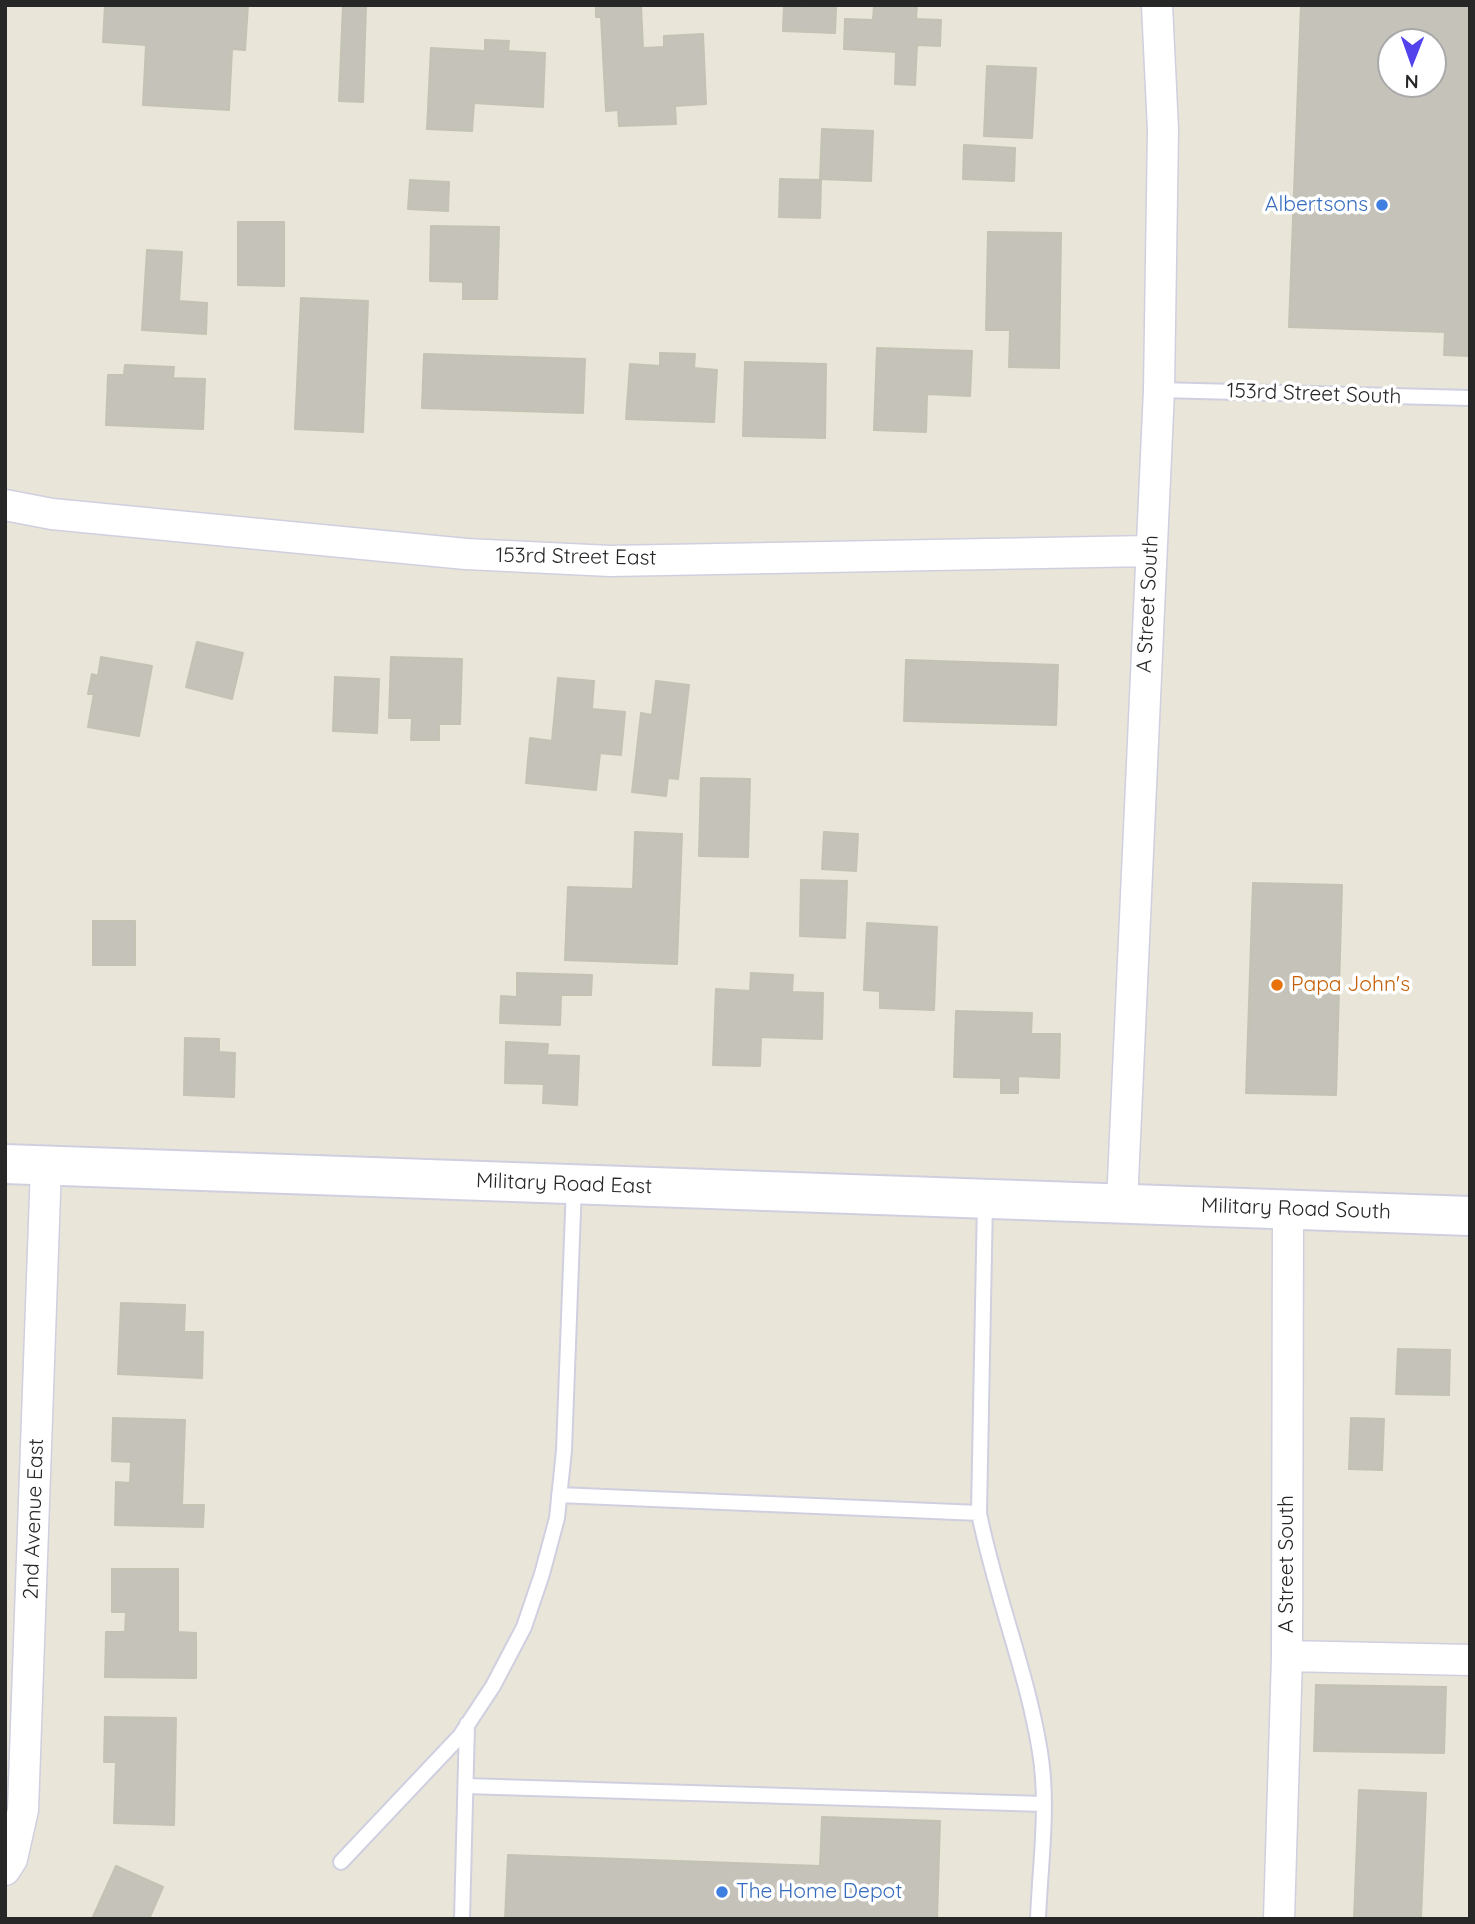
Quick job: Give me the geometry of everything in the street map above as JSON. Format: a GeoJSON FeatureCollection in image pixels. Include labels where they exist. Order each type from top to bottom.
{"type":"FeatureCollection","features":[{"type":"Feature","properties":{"kind":"main road","name":"Military Road East"},"geometry":{"type":"LineString","coordinates":[[5,1164],[1122,1203]]}},
{"type":"Feature","properties":{"kind":"main road","name":"Military Road South"},"geometry":{"type":"LineString","coordinates":[[1122,1203],[1470,1216]]}},
{"type":"Feature","properties":{"kind":"street","name":"A Street South"},"geometry":{"type":"LineString","coordinates":[[1122,1203],[1159,390],[1163,130],[1157,5]]}},
{"type":"Feature","properties":{"kind":"street","name":"153rd Street East"},"geometry":{"type":"LineString","coordinates":[[5,505],[52,514],[466,554],[571,559],[1150,551]]}},
{"type":"Feature","properties":{"kind":"street","name":"2nd Avenue East"},"geometry":{"type":"LineString","coordinates":[[5,1870],[12,1859],[23,1810],[46,1166]]}},
{"type":"Feature","properties":{"kind":"street","name":"A Street South"},"geometry":{"type":"LineString","coordinates":[[1279,1919],[1287,1656],[1288,1209]]}},
{"type":"Feature","properties":{"kind":"street"},"geometry":{"type":"LineString","coordinates":[[1287,1656],[1470,1660]]}},
{"type":"Feature","properties":{"kind":"lane","name":"153rd Street South"},"geometry":{"type":"LineString","coordinates":[[1159,390],[1470,398]]}},
{"type":"Feature","properties":{"kind":"lane"},"geometry":{"type":"LineString","coordinates":[[341,1862],[460,1736],[493,1686],[524,1627],[557,1518],[564,1450],[574,1184]]}},
{"type":"Feature","properties":{"kind":"lane"},"geometry":{"type":"LineString","coordinates":[[985,1199],[979,1513],[1040,1753],[1043,1804],[1038,1919]]}},
{"type":"Feature","properties":{"kind":"lane"},"geometry":{"type":"LineString","coordinates":[[559,1494],[979,1513]]}},
{"type":"Feature","properties":{"kind":"lane"},"geometry":{"type":"LineString","coordinates":[[462,1919],[467,1724]]}},
{"type":"Feature","properties":{"kind":"lane"},"geometry":{"type":"LineString","coordinates":[[466,1786],[1043,1804]]}},
{"type":"Feature","properties":{"kind":"building"},"geometry":{"type":"Polygon","coordinates":[[[105,5],[248,5],[245,50],[232,49],[229,110],[143,105],[146,45],[103,42],[105,5]]]}},
{"type":"Feature","properties":{"kind":"building"},"geometry":{"type":"Polygon","coordinates":[[[343,5],[366,5],[363,102],[339,101],[343,5]]]}},
{"type":"Feature","properties":{"kind":"building"},"geometry":{"type":"Polygon","coordinates":[[[596,5],[641,5],[643,48],[664,47],[664,36],[703,34],[706,104],[675,106],[676,124],[619,126],[618,110],[606,111],[601,17],[596,17],[596,5]]]}},
{"type":"Feature","properties":{"kind":"building"},"geometry":{"type":"Polygon","coordinates":[[[874,5],[917,5],[916,19],[941,20],[940,46],[917,45],[915,85],[895,84],[896,52],[844,49],[845,19],[873,20],[874,5]]]}},
{"type":"Feature","properties":{"kind":"building","name":"Albertsons"},"geometry":{"type":"Polygon","coordinates":[[[1301,5],[1470,5],[1470,356],[1444,355],[1445,332],[1289,327],[1301,5]]]}},
{"type":"Feature","properties":{"kind":"building"},"geometry":{"type":"Polygon","coordinates":[[[784,6],[836,8],[835,33],[783,31],[784,6]]]}},
{"type":"Feature","properties":{"kind":"building"},"geometry":{"type":"Polygon","coordinates":[[[485,40],[509,41],[508,51],[545,53],[543,107],[474,103],[472,131],[427,129],[431,48],[485,51],[485,40]]]}},
{"type":"Feature","properties":{"kind":"building"},"geometry":{"type":"Polygon","coordinates":[[[987,66],[1036,68],[1032,138],[984,136],[987,66]]]}},
{"type":"Feature","properties":{"kind":"building"},"geometry":{"type":"Polygon","coordinates":[[[822,129],[873,131],[871,181],[820,179],[822,129]]]}},
{"type":"Feature","properties":{"kind":"building"},"geometry":{"type":"Polygon","coordinates":[[[964,145],[1015,148],[1014,181],[963,179],[964,145]]]}},
{"type":"Feature","properties":{"kind":"building"},"geometry":{"type":"Polygon","coordinates":[[[780,179],[821,180],[820,218],[779,217],[780,179]]]}},
{"type":"Feature","properties":{"kind":"building"},"geometry":{"type":"Polygon","coordinates":[[[410,180],[449,182],[448,211],[408,209],[410,180]]]}},
{"type":"Feature","properties":{"kind":"building"},"geometry":{"type":"Polygon","coordinates":[[[238,222],[284,222],[284,286],[238,285],[238,222]]]}},
{"type":"Feature","properties":{"kind":"building"},"geometry":{"type":"Polygon","coordinates":[[[431,226],[499,227],[497,299],[463,299],[463,282],[430,281],[431,226]]]}},
{"type":"Feature","properties":{"kind":"building"},"geometry":{"type":"Polygon","coordinates":[[[988,232],[1061,233],[1059,368],[1009,367],[1010,330],[986,330],[988,232]]]}},
{"type":"Feature","properties":{"kind":"building"},"geometry":{"type":"Polygon","coordinates":[[[147,250],[182,252],[179,301],[207,303],[206,334],[142,330],[147,250]]]}},
{"type":"Feature","properties":{"kind":"building"},"geometry":{"type":"Polygon","coordinates":[[[301,298],[368,301],[363,432],[295,429],[301,298]]]}},
{"type":"Feature","properties":{"kind":"building"},"geometry":{"type":"Polygon","coordinates":[[[877,348],[972,351],[970,396],[927,394],[926,432],[874,430],[877,348]]]}},
{"type":"Feature","properties":{"kind":"building"},"geometry":{"type":"Polygon","coordinates":[[[660,353],[695,354],[694,368],[717,370],[714,422],[626,419],[630,364],[660,366],[660,353]]]}},
{"type":"Feature","properties":{"kind":"building"},"geometry":{"type":"Polygon","coordinates":[[[424,354],[585,359],[583,413],[422,408],[424,354]]]}},
{"type":"Feature","properties":{"kind":"building"},"geometry":{"type":"Polygon","coordinates":[[[745,362],[826,364],[825,438],[743,436],[745,362]]]}},
{"type":"Feature","properties":{"kind":"building"},"geometry":{"type":"Polygon","coordinates":[[[125,365],[174,367],[173,378],[205,379],[203,429],[106,425],[108,375],[124,375],[125,365]]]}},
{"type":"Feature","properties":{"kind":"building"},"geometry":{"type":"Polygon","coordinates":[[[197,642],[243,653],[232,699],[186,687],[197,642]]]}},
{"type":"Feature","properties":{"kind":"building"},"geometry":{"type":"Polygon","coordinates":[[[101,657],[152,666],[139,736],[88,727],[94,694],[88,694],[92,674],[98,676],[101,657]]]}},
{"type":"Feature","properties":{"kind":"building"},"geometry":{"type":"Polygon","coordinates":[[[391,657],[462,659],[460,724],[439,724],[439,740],[411,740],[412,718],[389,718],[391,657]]]}},
{"type":"Feature","properties":{"kind":"building"},"geometry":{"type":"Polygon","coordinates":[[[906,660],[1058,665],[1056,725],[904,721],[906,660]]]}},
{"type":"Feature","properties":{"kind":"building"},"geometry":{"type":"Polygon","coordinates":[[[335,677],[379,679],[377,733],[333,731],[335,677]]]}},
{"type":"Feature","properties":{"kind":"building"},"geometry":{"type":"Polygon","coordinates":[[[558,678],[594,681],[592,709],[625,712],[621,755],[600,753],[596,790],[526,783],[530,738],[552,741],[558,678]]]}},
{"type":"Feature","properties":{"kind":"building"},"geometry":{"type":"Polygon","coordinates":[[[656,681],[689,685],[678,779],[668,778],[666,796],[632,792],[641,713],[652,715],[656,681]]]}},
{"type":"Feature","properties":{"kind":"building"},"geometry":{"type":"Polygon","coordinates":[[[701,778],[750,779],[748,857],[699,856],[701,778]]]}},
{"type":"Feature","properties":{"kind":"building"},"geometry":{"type":"Polygon","coordinates":[[[635,832],[682,834],[677,964],[565,960],[568,887],[633,889],[635,832]]]}},
{"type":"Feature","properties":{"kind":"building"},"geometry":{"type":"Polygon","coordinates":[[[824,832],[858,834],[856,871],[822,869],[824,832]]]}},
{"type":"Feature","properties":{"kind":"building"},"geometry":{"type":"Polygon","coordinates":[[[801,880],[847,881],[845,938],[800,936],[801,880]]]}},
{"type":"Feature","properties":{"kind":"building"},"geometry":{"type":"Polygon","coordinates":[[[1253,883],[1342,885],[1336,1095],[1246,1093],[1253,883]]]}},
{"type":"Feature","properties":{"kind":"building"},"geometry":{"type":"Polygon","coordinates":[[[93,921],[135,921],[135,965],[93,965],[93,921]]]}},
{"type":"Feature","properties":{"kind":"building"},"geometry":{"type":"Polygon","coordinates":[[[867,923],[937,927],[934,1010],[880,1008],[880,991],[864,990],[867,923]]]}},
{"type":"Feature","properties":{"kind":"building"},"geometry":{"type":"Polygon","coordinates":[[[517,973],[592,975],[591,995],[561,995],[560,1025],[500,1023],[501,996],[517,997],[517,973]]]}},
{"type":"Feature","properties":{"kind":"building"},"geometry":{"type":"Polygon","coordinates":[[[751,973],[793,975],[792,992],[823,993],[822,1039],[761,1037],[760,1066],[713,1065],[716,989],[750,991],[751,973]]]}},
{"type":"Feature","properties":{"kind":"building"},"geometry":{"type":"Polygon","coordinates":[[[956,1011],[1032,1013],[1031,1034],[1060,1034],[1059,1078],[1018,1076],[1018,1093],[1001,1093],[1001,1078],[954,1077],[956,1011]]]}},
{"type":"Feature","properties":{"kind":"building"},"geometry":{"type":"Polygon","coordinates":[[[185,1038],[219,1039],[219,1052],[235,1053],[234,1097],[184,1095],[185,1038]]]}},
{"type":"Feature","properties":{"kind":"building"},"geometry":{"type":"Polygon","coordinates":[[[506,1042],[548,1044],[547,1055],[579,1056],[577,1105],[543,1103],[544,1084],[505,1083],[506,1042]]]}},
{"type":"Feature","properties":{"kind":"building"},"geometry":{"type":"Polygon","coordinates":[[[121,1303],[185,1305],[184,1332],[203,1332],[202,1378],[118,1374],[121,1303]]]}},
{"type":"Feature","properties":{"kind":"building"},"geometry":{"type":"Polygon","coordinates":[[[1398,1349],[1450,1350],[1449,1395],[1396,1394],[1398,1349]]]}},
{"type":"Feature","properties":{"kind":"building"},"geometry":{"type":"Polygon","coordinates":[[[113,1418],[185,1420],[182,1505],[204,1505],[203,1527],[115,1525],[116,1482],[130,1483],[131,1462],[112,1461],[113,1418]]]}},
{"type":"Feature","properties":{"kind":"building"},"geometry":{"type":"Polygon","coordinates":[[[1351,1418],[1384,1419],[1382,1470],[1349,1469],[1351,1418]]]}},
{"type":"Feature","properties":{"kind":"building"},"geometry":{"type":"Polygon","coordinates":[[[112,1569],[178,1569],[178,1632],[196,1633],[196,1678],[105,1677],[106,1632],[125,1632],[126,1612],[112,1612],[112,1569]]]}},
{"type":"Feature","properties":{"kind":"building"},"geometry":{"type":"Polygon","coordinates":[[[1316,1685],[1446,1687],[1444,1753],[1314,1751],[1316,1685]]]}},
{"type":"Feature","properties":{"kind":"building"},"geometry":{"type":"Polygon","coordinates":[[[105,1717],[176,1718],[174,1825],[114,1823],[116,1762],[104,1762],[105,1717]]]}},
{"type":"Feature","properties":{"kind":"building"},"geometry":{"type":"Polygon","coordinates":[[[1359,1790],[1426,1793],[1421,1919],[1354,1919],[1359,1790]]]}},
{"type":"Feature","properties":{"kind":"building","name":"The Home Depot"},"geometry":{"type":"Polygon","coordinates":[[[822,1817],[940,1821],[937,1919],[505,1919],[508,1855],[820,1866],[822,1817]]]}},
{"type":"Feature","properties":{"kind":"building"},"geometry":{"type":"Polygon","coordinates":[[[116,1866],[163,1887],[149,1919],[92,1919],[116,1866]]]}},
{"type":"Feature","properties":{"kind":"place","name":"Albertsons"},"geometry":{"type":"Point","coordinates":[1382,205]}},
{"type":"Feature","properties":{"kind":"place","name":"Papa John's"},"geometry":{"type":"Point","coordinates":[1277,985]}},
{"type":"Feature","properties":{"kind":"place","name":"The Home Depot"},"geometry":{"type":"Point","coordinates":[722,1892]}}]}
